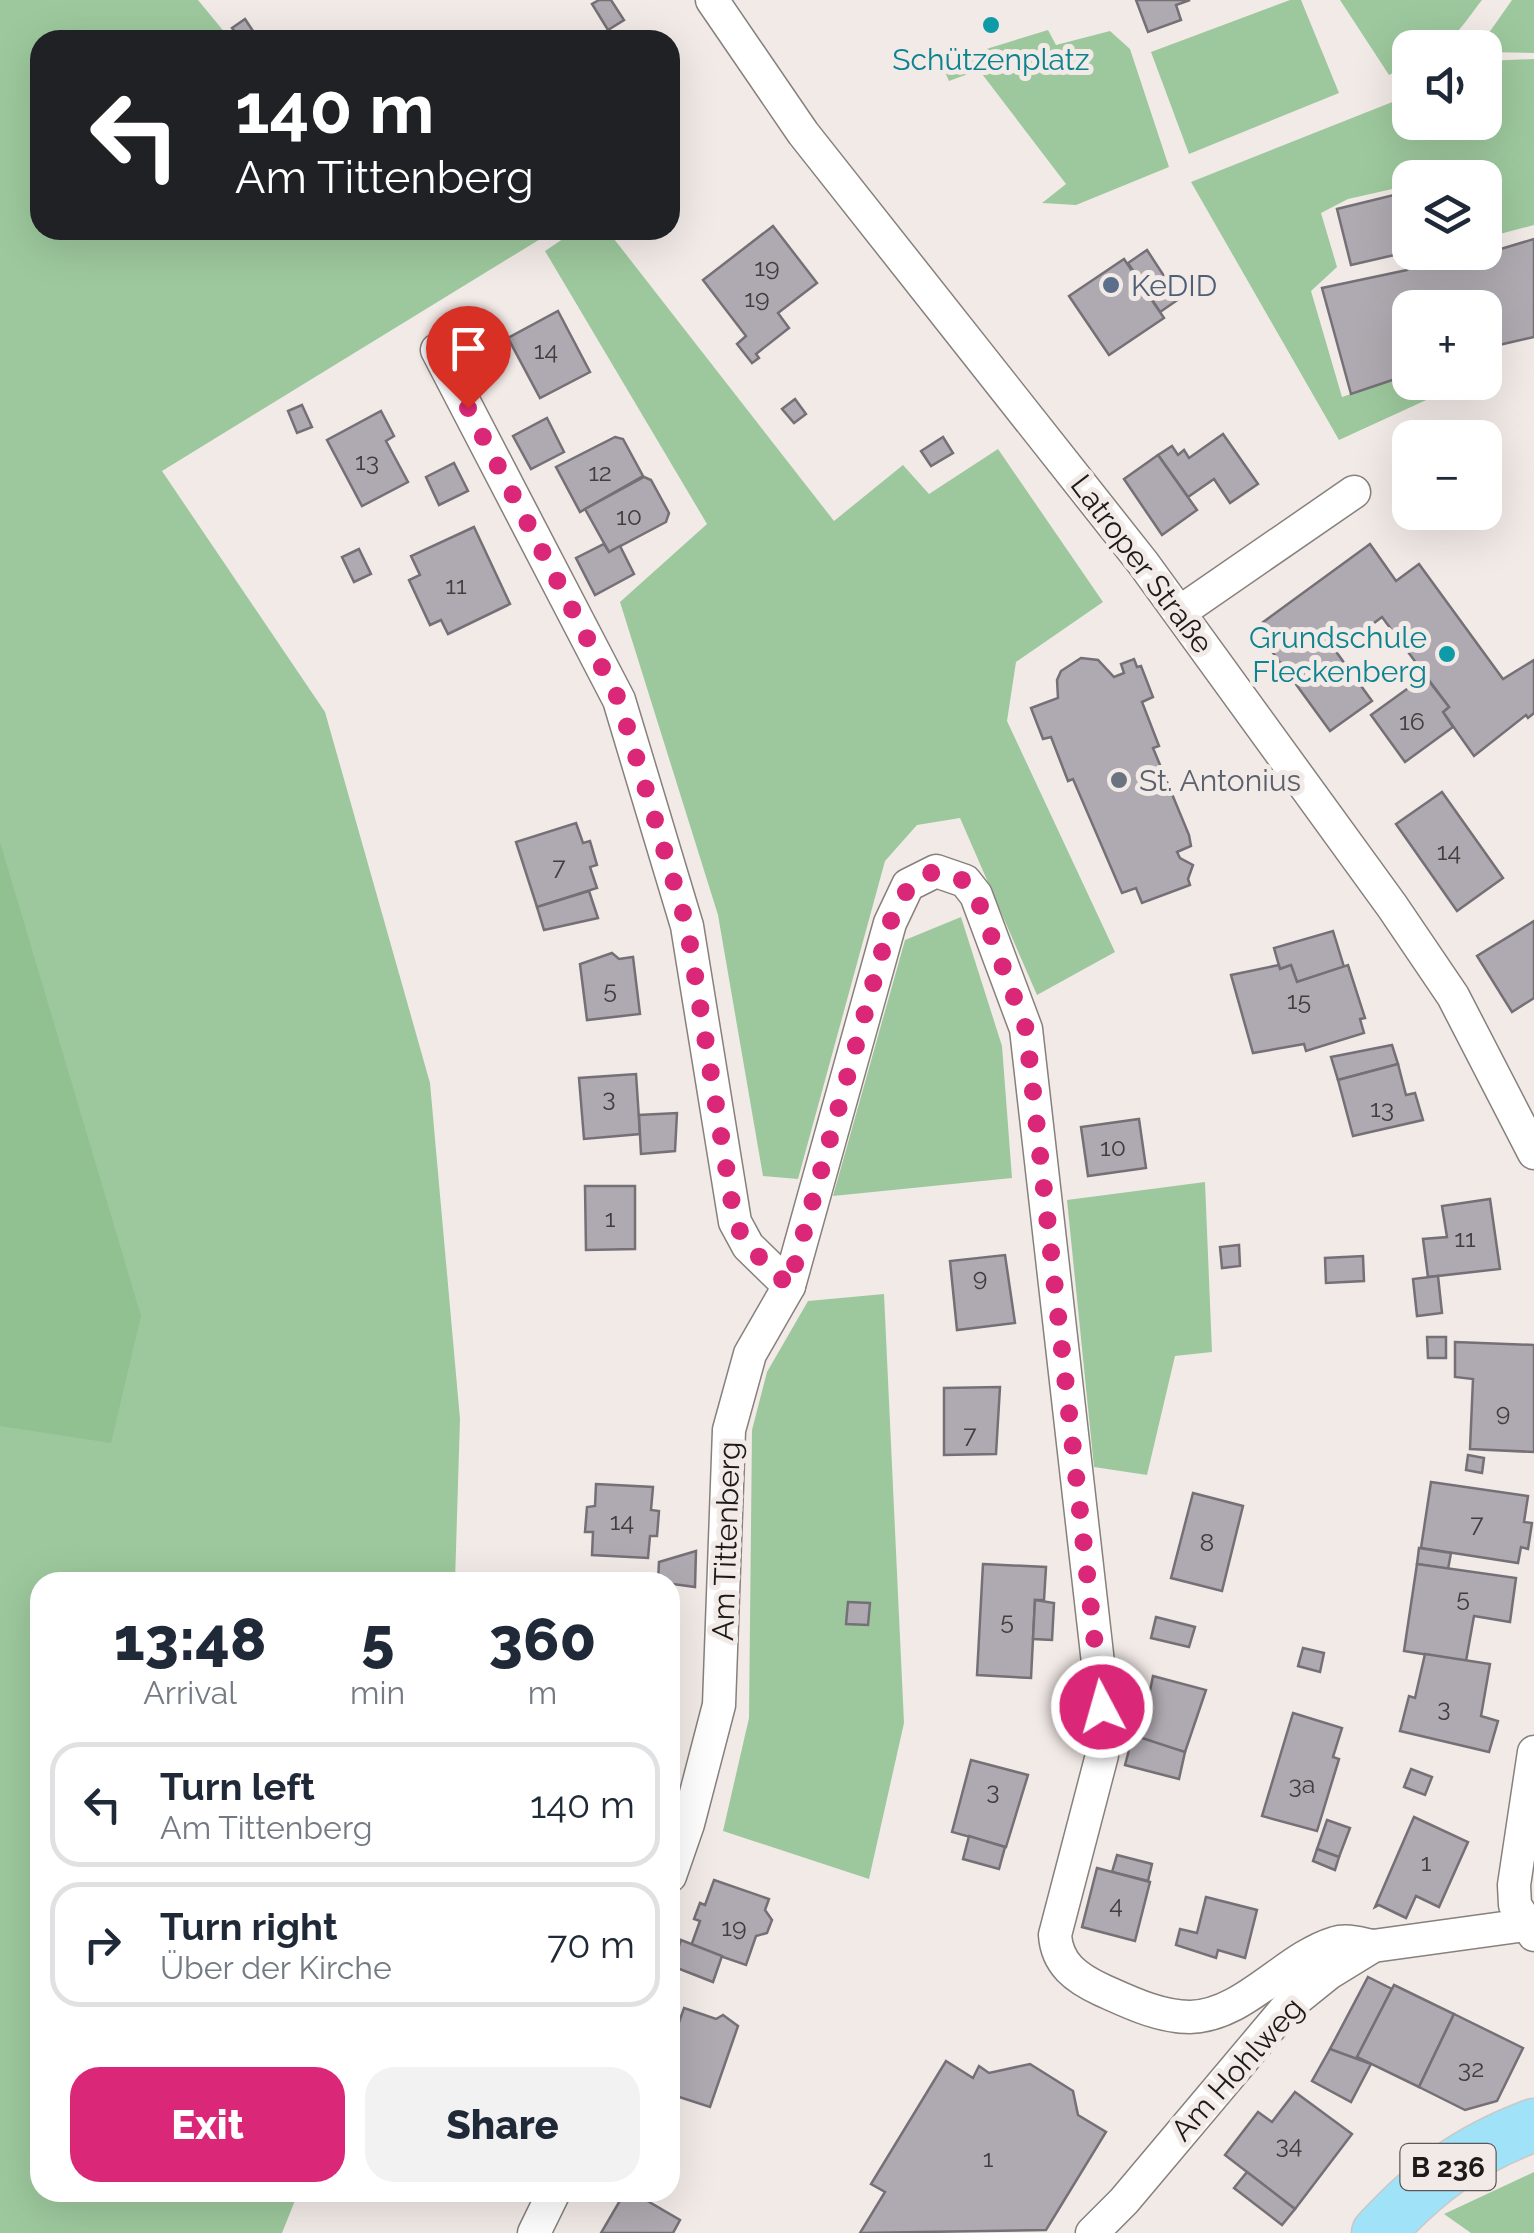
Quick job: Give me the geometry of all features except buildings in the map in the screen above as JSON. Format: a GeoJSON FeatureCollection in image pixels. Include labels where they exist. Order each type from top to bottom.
{"type":"FeatureCollection","features":[{"type":"Feature","properties":{"kind":"main road","name":"B 236"},"geometry":{"type":"LineString","coordinates":[[1378,2233],[1432,2180],[1468,2153],[1534,2125]]}},
{"type":"Feature","properties":{"kind":"street","name":"Latroper Straße"},"geometry":{"type":"LineString","coordinates":[[712,0],[803,133],[1180,612],[1453,996],[1534,1153]]}},
{"type":"Feature","properties":{"kind":"street"},"geometry":{"type":"LineString","coordinates":[[438,350],[619,700],[687,926],[735,1222],[748,1246],[789,1286]]}},
{"type":"Feature","properties":{"kind":"street"},"geometry":{"type":"LineString","coordinates":[[1180,612],[1354,492]]}},
{"type":"Feature","properties":{"kind":"street","name":"Am Tittenberg"},"geometry":{"type":"LineString","coordinates":[[680,1847],[719,1705],[730,1430],[750,1354],[789,1286],[890,923],[908,885],[936,871],[965,881],[976,895],[1026,1029],[1102,1707],[1102,1755],[1054,1934],[1056,1951],[1066,1968],[1098,1988],[1160,2014],[1190,2017],[1223,2009],[1336,1942],[1373,1946]]}},
{"type":"Feature","properties":{"kind":"street"},"geometry":{"type":"LineString","coordinates":[[1530,1930],[1515,1905],[1514,1885],[1534,1752]]}},
{"type":"Feature","properties":{"kind":"street","name":"Am Hohlweg"},"geometry":{"type":"LineString","coordinates":[[1092,2233],[1124,2201],[1288,2006],[1329,1973],[1373,1946],[1530,1930]]}},
{"type":"Feature","properties":{"kind":"street"},"geometry":{"type":"LineString","coordinates":[[534,2233],[549,2202]]}},
{"type":"Feature","properties":{"kind":"green space"},"geometry":{"type":"Polygon","coordinates":[[[0,0],[198,0],[223,30],[30,30],[30,240],[539,240],[162,471],[325,712],[430,1083],[460,1419],[455,1572],[30,1572],[30,2202],[294,2202],[282,2233],[0,2233],[0,0]]]}},
{"type":"Feature","properties":{"kind":"green space"},"geometry":{"type":"Polygon","coordinates":[[[1290,0],[1301,0],[1339,93],[1189,154],[1151,52],[1290,0]]]}},
{"type":"Feature","properties":{"kind":"green space"},"geometry":{"type":"Polygon","coordinates":[[[1340,0],[1482,0],[1459,30],[1392,30],[1389,75],[1340,0]]]}},
{"type":"Feature","properties":{"kind":"green space"},"geometry":{"type":"Polygon","coordinates":[[[1512,0],[1534,0],[1534,53],[1502,52],[1502,30],[1491,30],[1512,0]]]}},
{"type":"Feature","properties":{"kind":"green space"},"geometry":{"type":"Polygon","coordinates":[[[1048,30],[1056,45],[1110,31],[1130,49],[1169,167],[1076,205],[1042,203],[1066,184],[979,70],[949,81],[941,63],[1048,30]]]}},
{"type":"Feature","properties":{"kind":"green space"},"geometry":{"type":"Polygon","coordinates":[[[1534,59],[1534,225],[1502,233],[1502,160],[1392,160],[1392,189],[1348,199],[1321,213],[1337,267],[1311,291],[1342,397],[1392,380],[1392,400],[1426,400],[1339,440],[1191,182],[1392,102],[1392,140],[1502,140],[1502,60],[1534,59]]]}},
{"type":"Feature","properties":{"kind":"green space"},"geometry":{"type":"Polygon","coordinates":[[[561,240],[615,240],[834,521],[903,465],[929,494],[998,449],[1103,602],[1016,662],[1007,721],[1115,952],[1037,995],[960,818],[917,825],[885,861],[798,1179],[763,1176],[718,915],[620,602],[707,524],[545,251],[561,240]]]}},
{"type":"Feature","properties":{"kind":"green space"},"geometry":{"type":"Polygon","coordinates":[[[0,842],[141,1316],[111,1443],[0,1426],[0,842]]]}},
{"type":"Feature","properties":{"kind":"green space"},"geometry":{"type":"Polygon","coordinates":[[[961,917],[1002,1046],[1012,1178],[833,1196],[905,940],[961,917]]]}},
{"type":"Feature","properties":{"kind":"green space"},"geometry":{"type":"Polygon","coordinates":[[[1205,1182],[1212,1352],[1175,1356],[1147,1475],[1094,1467],[1067,1200],[1205,1182]]]}},
{"type":"Feature","properties":{"kind":"green space"},"geometry":{"type":"Polygon","coordinates":[[[884,1294],[904,1723],[869,1879],[723,1831],[749,1718],[752,1430],[767,1372],[808,1301],[884,1294]]]}},
{"type":"Feature","properties":{"kind":"green space"},"geometry":{"type":"Polygon","coordinates":[[[1534,2172],[1534,2233],[1471,2233],[1444,2214],[1534,2172]]]}},
{"type":"Feature","properties":{"kind":"place","name":"Schützenplatz"},"geometry":{"type":"Point","coordinates":[991,25]}},
{"type":"Feature","properties":{"kind":"place","name":"KeDID"},"geometry":{"type":"Point","coordinates":[1111,285]}},
{"type":"Feature","properties":{"kind":"place","name":"Grundschule Fleckenberg"},"geometry":{"type":"Point","coordinates":[1447,654]}},
{"type":"Feature","properties":{"kind":"place","name":"St. Antonius"},"geometry":{"type":"Point","coordinates":[1119,780]}},
{"type":"Feature","properties":{"kind":"route"},"geometry":{"type":"LineString","coordinates":[[468,408],[619,700],[687,926],[735,1222],[748,1246],[789,1286],[890,923],[901,898],[908,885],[936,871],[965,881],[976,895],[1026,1029],[1102,1707]]}}]}
